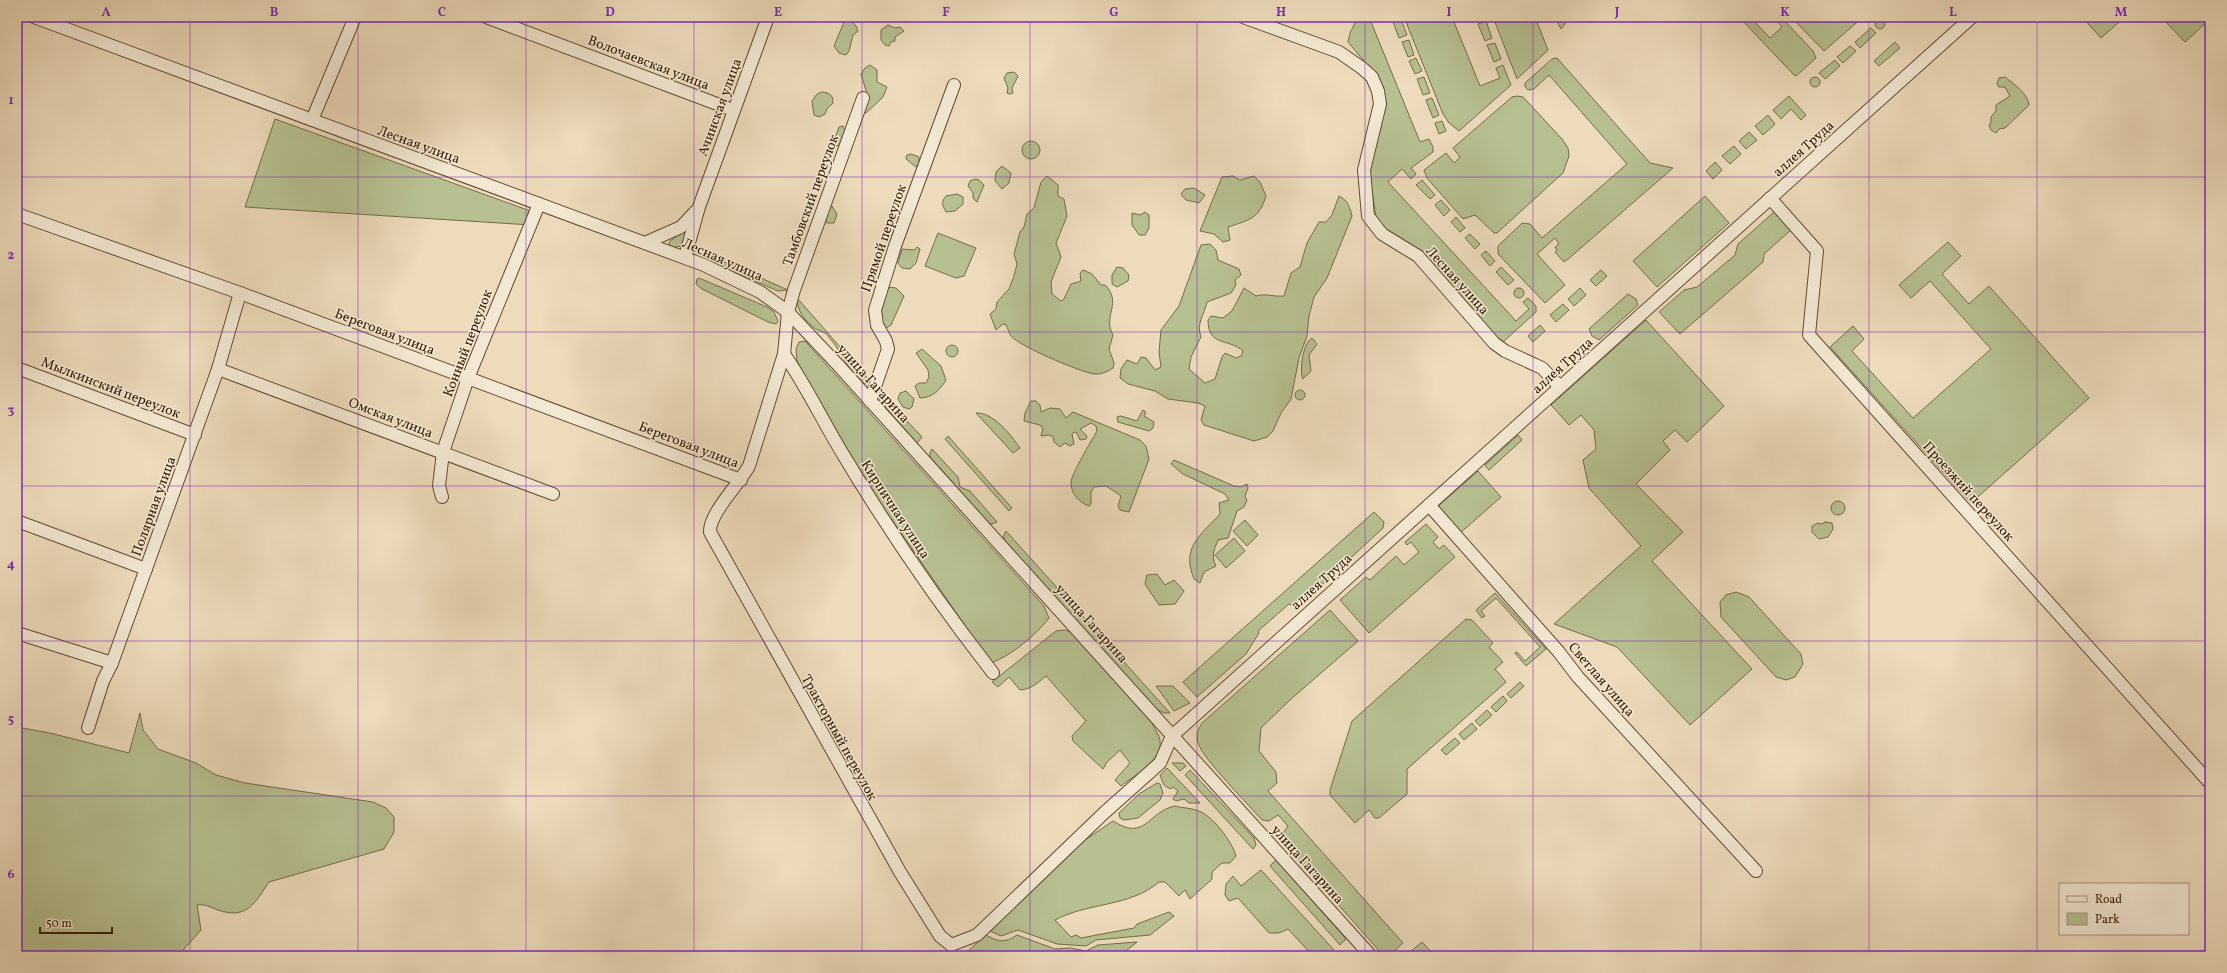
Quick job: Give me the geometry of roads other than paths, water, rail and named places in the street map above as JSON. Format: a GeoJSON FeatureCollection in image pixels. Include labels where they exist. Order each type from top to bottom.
{"type":"FeatureCollection","features":[{"type":"Feature","properties":{"kind":"street","name":"Лесная улица"},"geometry":{"type":"LineString","coordinates":[[34,17],[685,257],[760,292],[788,312]]}},
{"type":"Feature","properties":{"kind":"street"},"geometry":{"type":"LineString","coordinates":[[312,120],[355,17]]}},
{"type":"Feature","properties":{"kind":"street","name":"Волочаевская улица"},"geometry":{"type":"LineString","coordinates":[[486,17],[733,110]]}},
{"type":"Feature","properties":{"kind":"street","name":"Ачинская улица"},"geometry":{"type":"LineString","coordinates":[[685,257],[699,206],[768,17]]}},
{"type":"Feature","properties":{"kind":"street","name":"Лесная улица"},"geometry":{"type":"LineString","coordinates":[[1243,17],[1339,52],[1372,77],[1378,91],[1380,104],[1364,170],[1368,216],[1373,225],[1382,234],[1418,256],[1494,343],[1505,351],[1542,368],[1560,387]]}},
{"type":"Feature","properties":{"kind":"street","name":"аллея Труда"},"geometry":{"type":"LineString","coordinates":[[1172,736],[1972,17]]}},
{"type":"Feature","properties":{"kind":"street","name":"Прямой переулок"},"geometry":{"type":"LineString","coordinates":[[870,401],[888,349],[886,341],[877,325],[875,310],[895,246],[954,85]]}},
{"type":"Feature","properties":{"kind":"street","name":"Тамбовский переулок"},"geometry":{"type":"LineString","coordinates":[[713,538],[710,532],[711,520],[741,480],[749,466],[784,354],[788,312],[806,255],[863,98]]}},
{"type":"Feature","properties":{"kind":"street","name":"Проезжий переулок"},"geometry":{"type":"LineString","coordinates":[[1770,198],[1817,251],[1809,335],[2210,782]]}},
{"type":"Feature","properties":{"kind":"street","name":"Конный переулок"},"geometry":{"type":"LineString","coordinates":[[442,497],[439,486],[443,452],[468,378],[539,204]]}},
{"type":"Feature","properties":{"kind":"street","name":"Ачинская улица"},"geometry":{"type":"LineString","coordinates":[[645,243],[681,227],[689,221],[699,206]]}},
{"type":"Feature","properties":{"kind":"street","name":"Береговая улица"},"geometry":{"type":"LineString","coordinates":[[17,214],[240,293],[564,412],[741,480]]}},
{"type":"Feature","properties":{"kind":"street","name":"Полярная улица"},"geometry":{"type":"LineString","coordinates":[[88,728],[103,681],[112,663],[195,435],[218,369],[240,293]]}},
{"type":"Feature","properties":{"kind":"street","name":"улица Гагарина"},"geometry":{"type":"LineString","coordinates":[[788,312],[1370,956]]}},
{"type":"Feature","properties":{"kind":"street","name":"Кирпичная улица"},"geometry":{"type":"LineString","coordinates":[[784,354],[802,380],[844,456],[880,513],[924,578],[993,673]]}},
{"type":"Feature","properties":{"kind":"street","name":"Мылкинский переулок"},"geometry":{"type":"LineString","coordinates":[[17,368],[195,435]]}},
{"type":"Feature","properties":{"kind":"street","name":"Омская улица"},"geometry":{"type":"LineString","coordinates":[[218,369],[553,494]]}},
{"type":"Feature","properties":{"kind":"street","name":"Светлая улица"},"geometry":{"type":"LineString","coordinates":[[1429,505],[1558,651],[1578,677],[1756,871]]}},
{"type":"Feature","properties":{"kind":"street"},"geometry":{"type":"LineString","coordinates":[[17,521],[146,569]]}},
{"type":"Feature","properties":{"kind":"street","name":"Тракторный переулок"},"geometry":{"type":"LineString","coordinates":[[713,538],[900,872],[940,936],[951,945],[978,935],[1104,813],[1160,762],[1172,736]]}},
{"type":"Feature","properties":{"kind":"street"},"geometry":{"type":"LineString","coordinates":[[17,633],[112,663]]}}]}
